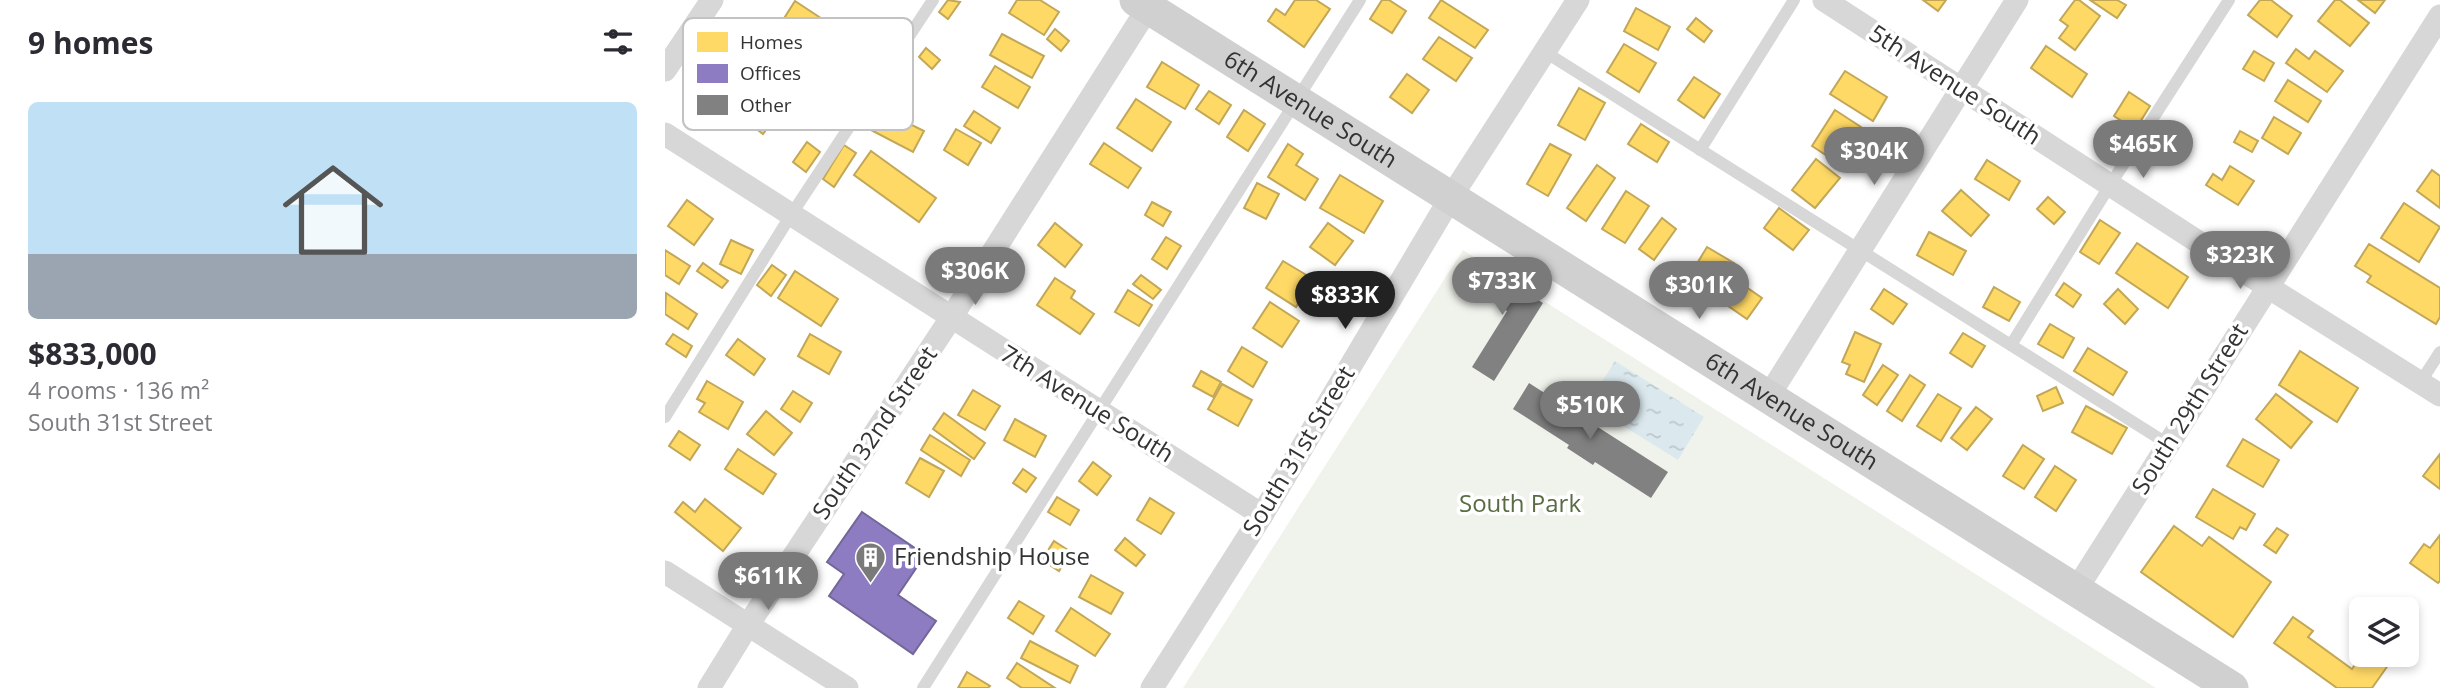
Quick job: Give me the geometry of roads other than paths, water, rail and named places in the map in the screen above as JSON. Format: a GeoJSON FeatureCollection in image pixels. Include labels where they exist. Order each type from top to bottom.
{"type":"FeatureCollection","features":[{"type":"Feature","properties":{"kind":"street"},"geometry":{"type":"LineString","coordinates":[[700,18],[712,0]]}},
{"type":"Feature","properties":{"kind":"street","name":"South 31st Street"},"geometry":{"type":"LineString","coordinates":[[1152,688],[1262,514],[1451,197],[1578,0]]}},
{"type":"Feature","properties":{"kind":"street","name":"5th Avenue South"},"geometry":{"type":"LineString","coordinates":[[1824,0],[2440,395]]}},
{"type":"Feature","properties":{"kind":"street"},"geometry":{"type":"LineString","coordinates":[[1769,397],[2017,0]]}},
{"type":"Feature","properties":{"kind":"street","name":"6th Avenue South"},"geometry":{"type":"LineString","coordinates":[[1145,3],[2232,688]]}},
{"type":"Feature","properties":{"kind":"street","name":"South 32nd Street"},"geometry":{"type":"LineString","coordinates":[[709,688],[951,318],[1145,3]]}},
{"type":"Feature","properties":{"kind":"street","name":"South 29th Street"},"geometry":{"type":"LineString","coordinates":[[2076,590],[2440,16]]}},
{"type":"Feature","properties":{"kind":"street"},"geometry":{"type":"LineString","coordinates":[[665,70],[683,43]]}},
{"type":"Feature","properties":{"kind":"street","name":"7th Avenue South"},"geometry":{"type":"LineString","coordinates":[[665,134],[1262,514]]}},
{"type":"Feature","properties":{"kind":"street"},"geometry":{"type":"LineString","coordinates":[[665,572],[847,688]]}},
{"type":"Feature","properties":{"kind":"lane"},"geometry":{"type":"LineString","coordinates":[[913,30],[933,0]]}},
{"type":"Feature","properties":{"kind":"lane"},"geometry":{"type":"LineString","coordinates":[[923,688],[1360,0]]}},
{"type":"Feature","properties":{"kind":"lane"},"geometry":{"type":"LineString","coordinates":[[1700,150],[1794,0]]}},
{"type":"Feature","properties":{"kind":"lane"},"geometry":{"type":"LineString","coordinates":[[2011,345],[2229,0]]}},
{"type":"Feature","properties":{"kind":"lane"},"geometry":{"type":"LineString","coordinates":[[1545,52],[2168,444]]}},
{"type":"Feature","properties":{"kind":"lane"},"geometry":{"type":"LineString","coordinates":[[665,417],[847,130]]}},
{"type":"Feature","properties":{"kind":"lane"},"geometry":{"type":"LineString","coordinates":[[2420,383],[2440,352]]}},
{"type":"Feature","properties":{"kind":"water"},"geometry":{"type":"Polygon","coordinates":[[[1615,361],[1704,417],[1678,460],[1588,404],[1615,361]]]}},
{"type":"Feature","properties":{"kind":"place","name":"Friendship House"},"geometry":{"type":"Point","coordinates":[871,584]}},
{"type":"Feature","properties":{"kind":"park label","name":"South Park"},"geometry":{"type":"Point","coordinates":[1520,504]}}]}
